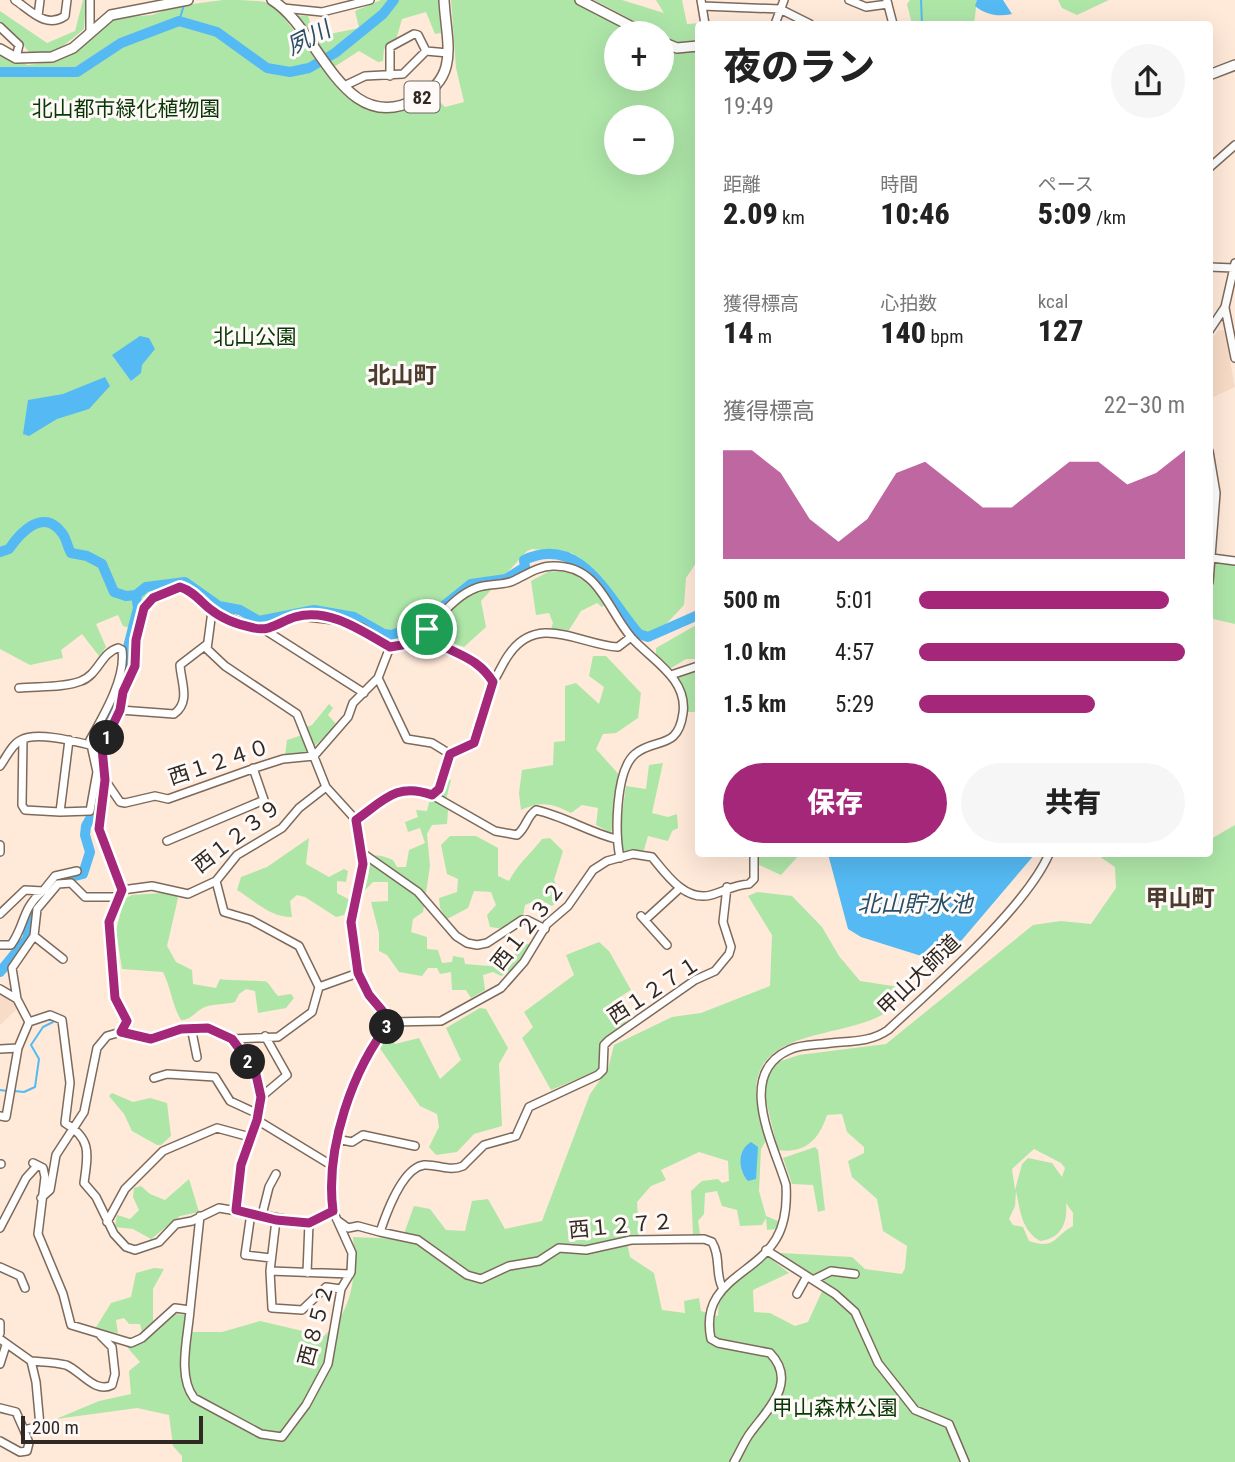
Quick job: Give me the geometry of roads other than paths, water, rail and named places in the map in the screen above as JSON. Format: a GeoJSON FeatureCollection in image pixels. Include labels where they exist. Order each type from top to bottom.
{"type":"FeatureCollection","features":[{"type":"Feature","properties":{"kind":"main road"},"geometry":{"type":"LineString","coordinates":[[0,49],[16,58],[41,59],[59,55],[72,48],[90,30],[122,10],[188,0]]}},
{"type":"Feature","properties":{"kind":"main road","name":"82"},"geometry":{"type":"LineString","coordinates":[[272,0],[283,8],[344,86],[369,105],[404,105],[428,94],[441,82],[448,53],[444,0]]}},
{"type":"Feature","properties":{"kind":"main road"},"geometry":{"type":"LineString","coordinates":[[580,0],[621,21]]}},
{"type":"Feature","properties":{"kind":"main road"},"geometry":{"type":"LineString","coordinates":[[674,47],[695,46]]}},
{"type":"Feature","properties":{"kind":"main road"},"geometry":{"type":"LineString","coordinates":[[1213,73],[1235,65]]}},
{"type":"Feature","properties":{"kind":"street"},"geometry":{"type":"LineString","coordinates":[[15,0],[46,22],[56,23],[65,16],[67,0]]}},
{"type":"Feature","properties":{"kind":"street"},"geometry":{"type":"LineString","coordinates":[[37,16],[40,0]]}},
{"type":"Feature","properties":{"kind":"street"},"geometry":{"type":"LineString","coordinates":[[90,0],[90,30]]}},
{"type":"Feature","properties":{"kind":"street"},"geometry":{"type":"LineString","coordinates":[[283,8],[322,12],[340,4],[370,0]]}},
{"type":"Feature","properties":{"kind":"street"},"geometry":{"type":"LineString","coordinates":[[776,21],[784,0]]}},
{"type":"Feature","properties":{"kind":"street"},"geometry":{"type":"LineString","coordinates":[[849,0],[866,7],[887,2],[892,21]]}},
{"type":"Feature","properties":{"kind":"street"},"geometry":{"type":"LineString","coordinates":[[704,21],[701,3],[743,4],[780,9],[804,21]]}},
{"type":"Feature","properties":{"kind":"street"},"geometry":{"type":"LineString","coordinates":[[0,27],[19,45],[16,58]]}},
{"type":"Feature","properties":{"kind":"street"},"geometry":{"type":"LineString","coordinates":[[390,76],[390,47],[414,34],[418,35],[425,51]]}},
{"type":"Feature","properties":{"kind":"street"},"geometry":{"type":"LineString","coordinates":[[425,51],[448,53]]}},
{"type":"Feature","properties":{"kind":"street"},"geometry":{"type":"LineString","coordinates":[[344,86],[365,76],[403,74],[425,51]]}},
{"type":"Feature","properties":{"kind":"street"},"geometry":{"type":"LineString","coordinates":[[1213,164],[1235,145]]}},
{"type":"Feature","properties":{"kind":"street"},"geometry":{"type":"LineString","coordinates":[[1213,267],[1234,265],[1225,307],[1213,325]]}},
{"type":"Feature","properties":{"kind":"street"},"geometry":{"type":"LineString","coordinates":[[1225,307],[1235,358]]}},
{"type":"Feature","properties":{"kind":"street"},"geometry":{"type":"LineString","coordinates":[[1213,476],[1216,494],[1213,542]]}},
{"type":"Feature","properties":{"kind":"street"},"geometry":{"type":"LineString","coordinates":[[1213,558],[1235,561]]}},
{"type":"Feature","properties":{"kind":"street"},"geometry":{"type":"LineString","coordinates":[[265,630],[298,616],[325,618],[362,628],[390,647],[402,645],[427,629],[476,588],[511,582],[531,571],[552,566],[584,574],[601,588],[631,637],[671,676],[682,696],[681,723],[671,739],[641,751],[630,761],[619,797],[616,839],[620,858]]}},
{"type":"Feature","properties":{"kind":"street"},"geometry":{"type":"LineString","coordinates":[[95,747],[120,710],[123,692],[135,666],[139,622],[144,608],[153,598],[180,587],[188,590],[212,611],[235,622],[265,630],[364,693]]}},
{"type":"Feature","properties":{"kind":"street"},"geometry":{"type":"LineString","coordinates":[[0,1115],[6,1116],[18,1048],[29,1022],[50,1015],[62,1020],[70,1083],[64,1120],[75,1128],[86,1142],[84,1183],[96,1197],[107,1222],[126,1247],[135,1250],[159,1242],[176,1224],[219,1208],[276,1220],[309,1223],[333,1211],[331,1165],[344,1111],[373,1044],[391,1021],[369,995],[358,973],[351,922],[362,880],[356,820],[326,787],[297,714],[211,654],[206,645],[212,611]]}},
{"type":"Feature","properties":{"kind":"street"},"geometry":{"type":"LineString","coordinates":[[427,629],[435,643],[473,659],[493,682]]}},
{"type":"Feature","properties":{"kind":"street"},"geometry":{"type":"LineString","coordinates":[[432,795],[439,789],[450,754],[474,743],[493,682],[511,652],[538,634],[550,631],[567,634],[589,644],[618,647],[631,637]]}},
{"type":"Feature","properties":{"kind":"street"},"geometry":{"type":"LineString","coordinates":[[120,710],[174,714],[181,709],[185,700],[180,665],[206,645]]}},
{"type":"Feature","properties":{"kind":"street"},"geometry":{"type":"LineString","coordinates":[[314,756],[378,677],[390,647]]}},
{"type":"Feature","properties":{"kind":"street"},"geometry":{"type":"LineString","coordinates":[[19,688],[81,681],[93,673],[110,650],[122,650],[123,669],[95,747],[97,772],[90,811],[25,810],[22,805],[23,739]]}},
{"type":"Feature","properties":{"kind":"street"},"geometry":{"type":"LineString","coordinates":[[671,676],[695,667]]}},
{"type":"Feature","properties":{"kind":"street"},"geometry":{"type":"LineString","coordinates":[[378,677],[407,739],[432,743],[450,754]]}},
{"type":"Feature","properties":{"kind":"street"},"geometry":{"type":"LineString","coordinates":[[23,739],[69,740],[95,747]]}},
{"type":"Feature","properties":{"kind":"street"},"geometry":{"type":"LineString","coordinates":[[0,766],[23,739]]}},
{"type":"Feature","properties":{"kind":"street"},"geometry":{"type":"LineString","coordinates":[[60,812],[69,740]]}},
{"type":"Feature","properties":{"kind":"street"},"geometry":{"type":"LineString","coordinates":[[95,747],[105,780],[99,829],[120,893],[109,922],[115,998],[127,1021],[121,1032]]}},
{"type":"Feature","properties":{"kind":"street","name":"西１２４０"},"geometry":{"type":"LineString","coordinates":[[105,780],[120,802],[155,796],[179,797],[253,768],[314,756]]}},
{"type":"Feature","properties":{"kind":"street"},"geometry":{"type":"LineString","coordinates":[[167,841],[264,800],[253,768]]}},
{"type":"Feature","properties":{"kind":"street","name":"西１２３９"},"geometry":{"type":"LineString","coordinates":[[34,936],[37,909],[58,884],[71,883],[85,897],[152,886],[188,894],[216,881],[237,855],[282,828],[299,808],[326,787]]}},
{"type":"Feature","properties":{"kind":"street"},"geometry":{"type":"LineString","coordinates":[[356,820],[403,790],[414,789],[432,795],[495,831],[517,835],[523,830],[528,815],[536,810],[552,813],[586,831],[616,839]]}},
{"type":"Feature","properties":{"kind":"street"},"geometry":{"type":"LineString","coordinates":[[0,845],[0,852]]}},
{"type":"Feature","properties":{"kind":"street"},"geometry":{"type":"LineString","coordinates":[[361,852],[418,892],[456,936],[467,943],[486,943],[522,920],[545,929]]}},
{"type":"Feature","properties":{"kind":"street","name":"西１２３２"},"geometry":{"type":"LineString","coordinates":[[391,1021],[429,1022],[455,1016],[501,988],[524,962],[555,915],[573,900],[593,870],[620,858],[646,854],[652,857],[680,888]]}},
{"type":"Feature","properties":{"kind":"street"},"geometry":{"type":"LineString","coordinates":[[667,944],[643,918],[680,888],[702,895],[726,887],[749,884],[754,879],[754,857]]}},
{"type":"Feature","properties":{"kind":"street","name":"甲山大師道"},"geometry":{"type":"LineString","coordinates":[[722,1287],[766,1250],[780,1231],[786,1185],[760,1094],[765,1070],[773,1060],[797,1047],[870,1039],[888,1030],[1000,920],[1034,879],[1047,857]]}},
{"type":"Feature","properties":{"kind":"street"},"geometry":{"type":"LineString","coordinates":[[0,945],[12,945],[21,930],[26,907],[55,876],[77,872]]}},
{"type":"Feature","properties":{"kind":"street"},"geometry":{"type":"LineString","coordinates":[[216,881],[224,912],[251,920],[299,946],[319,987]]}},
{"type":"Feature","properties":{"kind":"street","name":"西１２７１"},"geometry":{"type":"LineString","coordinates":[[380,1232],[388,1206],[409,1173],[422,1165],[457,1168],[484,1145],[516,1136],[529,1107],[587,1081],[603,1070],[604,1045],[609,1040],[695,980],[715,971],[729,954],[731,947],[723,922],[726,887]]}},
{"type":"Feature","properties":{"kind":"street"},"geometry":{"type":"LineString","coordinates":[[0,914],[25,890],[43,891]]}},
{"type":"Feature","properties":{"kind":"street"},"geometry":{"type":"LineString","coordinates":[[29,1022],[17,999],[11,975],[12,968],[34,936],[63,959]]}},
{"type":"Feature","properties":{"kind":"street"},"geometry":{"type":"LineString","coordinates":[[232,1039],[278,1037],[305,1021],[312,1012],[319,987],[326,982],[358,973]]}},
{"type":"Feature","properties":{"kind":"street"},"geometry":{"type":"LineString","coordinates":[[0,989],[17,999]]}},
{"type":"Feature","properties":{"kind":"street"},"geometry":{"type":"LineString","coordinates":[[191,1027],[197,1057]]}},
{"type":"Feature","properties":{"kind":"street"},"geometry":{"type":"LineString","coordinates":[[41,1199],[50,1190],[56,1155],[83,1112],[97,1048],[107,1036],[121,1032],[151,1039],[191,1027],[208,1028],[232,1039],[255,1070],[261,1097],[241,1165],[236,1210]]}},
{"type":"Feature","properties":{"kind":"street"},"geometry":{"type":"LineString","coordinates":[[261,1097],[288,1074],[265,1036]]}},
{"type":"Feature","properties":{"kind":"street"},"geometry":{"type":"LineString","coordinates":[[0,1049],[18,1048]]}},
{"type":"Feature","properties":{"kind":"street"},"geometry":{"type":"LineString","coordinates":[[154,1078],[167,1074],[215,1077],[230,1101],[331,1165]]}},
{"type":"Feature","properties":{"kind":"street"},"geometry":{"type":"LineString","coordinates":[[107,1222],[125,1189],[163,1151],[217,1128],[250,1136]]}},
{"type":"Feature","properties":{"kind":"street"},"geometry":{"type":"LineString","coordinates":[[336,1139],[352,1142],[363,1135],[415,1146]]}},
{"type":"Feature","properties":{"kind":"street"},"geometry":{"type":"LineString","coordinates":[[0,1228],[35,1165],[43,1168],[45,1177],[38,1234],[63,1294],[71,1325],[131,1343],[142,1338],[175,1308],[190,1310],[200,1216]]}},
{"type":"Feature","properties":{"kind":"street"},"geometry":{"type":"LineString","coordinates":[[262,1216],[269,1187],[276,1174]]}},
{"type":"Feature","properties":{"kind":"street","name":"西８５２"},"geometry":{"type":"LineString","coordinates":[[190,1310],[187,1390],[194,1398],[261,1434],[282,1437],[306,1405],[328,1364],[341,1289],[349,1274],[352,1253],[333,1211]]}},
{"type":"Feature","properties":{"kind":"street"},"geometry":{"type":"LineString","coordinates":[[251,1213],[245,1255],[271,1258]]}},
{"type":"Feature","properties":{"kind":"street"},"geometry":{"type":"LineString","coordinates":[[276,1220],[270,1271],[272,1308],[302,1310],[326,1287],[341,1289]]}},
{"type":"Feature","properties":{"kind":"street"},"geometry":{"type":"LineString","coordinates":[[337,1220],[348,1228],[358,1226],[380,1232]]}},
{"type":"Feature","properties":{"kind":"street"},"geometry":{"type":"LineString","coordinates":[[307,1273],[309,1223]]}},
{"type":"Feature","properties":{"kind":"street","name":"西１２７２"},"geometry":{"type":"LineString","coordinates":[[380,1232],[418,1240],[467,1275],[481,1279],[509,1266],[539,1261],[559,1248],[586,1250],[632,1240],[704,1239],[712,1242],[718,1255],[717,1276],[722,1287]]}},
{"type":"Feature","properties":{"kind":"street"},"geometry":{"type":"LineString","coordinates":[[766,1250],[835,1294],[855,1312],[878,1363],[915,1410],[923,1416],[948,1424],[965,1462]]}},
{"type":"Feature","properties":{"kind":"street"},"geometry":{"type":"LineString","coordinates":[[0,1267],[20,1276],[25,1288]]}},
{"type":"Feature","properties":{"kind":"street"},"geometry":{"type":"LineString","coordinates":[[270,1271],[349,1274]]}},
{"type":"Feature","properties":{"kind":"street"},"geometry":{"type":"LineString","coordinates":[[797,1294],[810,1278],[831,1271],[855,1274]]}},
{"type":"Feature","properties":{"kind":"street"},"geometry":{"type":"LineString","coordinates":[[722,1287],[715,1297],[711,1339],[718,1343],[770,1353],[779,1369],[778,1398],[750,1433],[734,1462]]}},
{"type":"Feature","properties":{"kind":"street"},"geometry":{"type":"LineString","coordinates":[[0,1322],[0,1333]]}},
{"type":"Feature","properties":{"kind":"street"},"geometry":{"type":"LineString","coordinates":[[0,1364],[3,1342],[31,1360],[67,1366],[100,1388],[107,1388],[112,1385],[115,1374],[112,1347],[97,1333]]}},
{"type":"Feature","properties":{"kind":"street"},"geometry":{"type":"LineString","coordinates":[[24,1430],[40,1426],[31,1360]]}},
{"type":"Feature","properties":{"kind":"street"},"geometry":{"type":"LineString","coordinates":[[0,1408],[16,1412],[29,1443],[27,1451],[20,1452],[0,1441]]}},
{"type":"Feature","properties":{"kind":"water"},"geometry":{"type":"Polygon","coordinates":[[[977,0],[1003,0],[1012,14],[988,13],[975,6],[977,0]]]}},
{"type":"Feature","properties":{"kind":"water"},"geometry":{"type":"Polygon","coordinates":[[[140,336],[149,338],[155,349],[142,365],[141,373],[131,381],[112,355],[140,336]]]}},
{"type":"Feature","properties":{"kind":"water"},"geometry":{"type":"Polygon","coordinates":[[[105,377],[110,386],[89,409],[57,419],[29,436],[23,434],[28,400],[63,394],[105,377]]]}},
{"type":"Feature","properties":{"kind":"water","name":"北山貯水池"},"geometry":{"type":"Polygon","coordinates":[[[829,857],[1032,857],[950,954],[945,952],[934,960],[861,937],[848,929],[829,857]]]}},
{"type":"Feature","properties":{"kind":"water"},"geometry":{"type":"Polygon","coordinates":[[[751,1142],[758,1147],[756,1179],[748,1181],[740,1160],[743,1150],[751,1142]]]}},
{"type":"Feature","properties":{"kind":"waterway","name":"夙川"},"geometry":{"type":"LineString","coordinates":[[0,72],[77,72],[121,43],[179,21],[217,32],[267,68],[290,72],[309,68],[335,53],[383,14],[394,0]]}},
{"type":"Feature","properties":{"kind":"waterway"},"geometry":{"type":"LineString","coordinates":[[921,0],[922,21]]}},
{"type":"Feature","properties":{"kind":"waterway"},"geometry":{"type":"LineString","coordinates":[[179,21],[184,5]]}},
{"type":"Feature","properties":{"kind":"waterway"},"geometry":{"type":"LineString","coordinates":[[0,552],[9,549],[32,525],[47,522],[62,533],[71,553],[87,556],[102,564],[114,592],[126,596],[136,595]]}},
{"type":"Feature","properties":{"kind":"waterway"},"geometry":{"type":"LineString","coordinates":[[0,972],[27,939],[35,904],[55,881],[83,874],[90,852],[85,835],[86,826],[95,810],[100,783],[95,752],[97,740],[110,719],[129,669],[128,647],[138,608],[136,595],[146,587],[185,582],[219,606],[240,610],[259,621],[314,610],[354,617],[384,634],[392,635],[425,621],[471,584],[506,579],[525,567],[524,560],[544,554],[562,555],[592,574],[639,634],[648,637],[695,616]]}},
{"type":"Feature","properties":{"kind":"waterway"},"geometry":{"type":"LineString","coordinates":[[14,1091],[24,1092],[35,1087],[39,1059],[31,1045],[43,1027],[53,1022]]}},
{"type":"Feature","properties":{"kind":"waterway"},"geometry":{"type":"LineString","coordinates":[[0,1090],[7,1091]]}},
{"type":"Feature","properties":{"kind":"district","name":"北山町"},"geometry":{"type":"Point","coordinates":[402,375]}},
{"type":"Feature","properties":{"kind":"district","name":"甲山町"},"geometry":{"type":"Point","coordinates":[1180,898]}},
{"type":"Feature","properties":{"kind":"park label","name":"北山都市緑化植物園"},"geometry":{"type":"Point","coordinates":[126,109]}},
{"type":"Feature","properties":{"kind":"park label","name":"北山公園"},"geometry":{"type":"Point","coordinates":[255,337]}},
{"type":"Feature","properties":{"kind":"park label","name":"甲山森林公園"},"geometry":{"type":"Point","coordinates":[835,1408]}}]}
